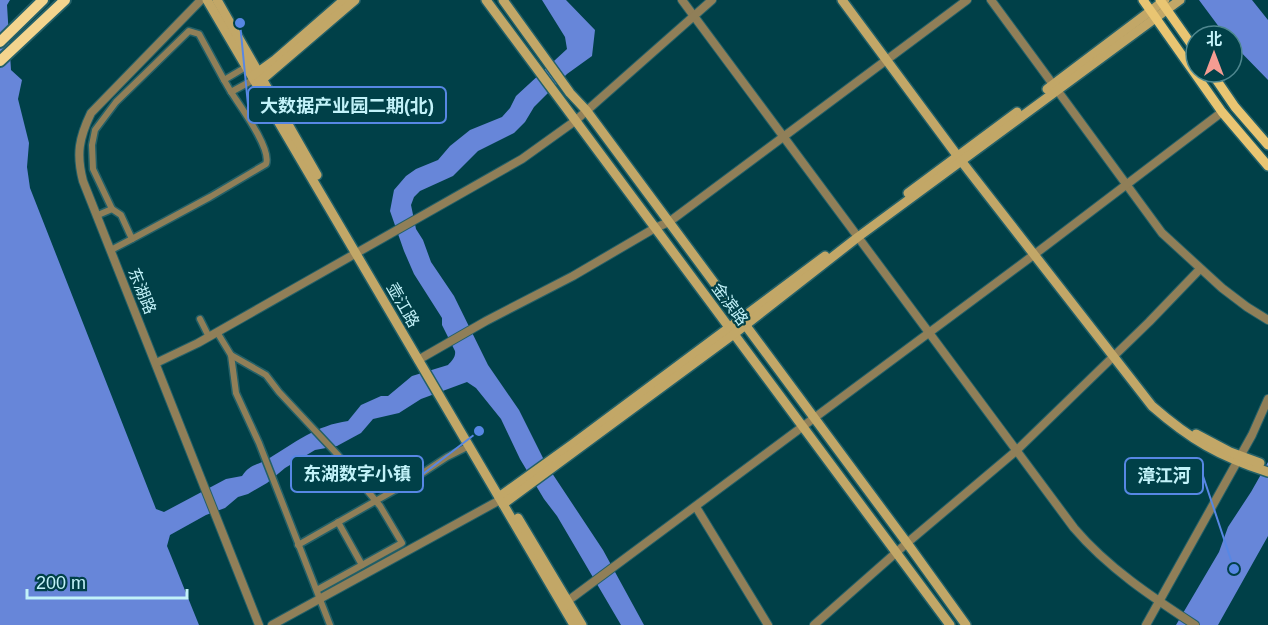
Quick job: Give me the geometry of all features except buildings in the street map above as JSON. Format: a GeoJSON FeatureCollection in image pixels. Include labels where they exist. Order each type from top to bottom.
{"type":"FeatureCollection","features":[{"type":"Feature","properties":{"kind":"highway"},"geometry":{"type":"LineString","coordinates":[[0,42],[43,0]]}},
{"type":"Feature","properties":{"kind":"highway"},"geometry":{"type":"LineString","coordinates":[[0,61],[65,0]]}},
{"type":"Feature","properties":{"kind":"main road","name":"壶江路"},"geometry":{"type":"LineString","coordinates":[[207,0],[246,68],[256,79]]}},
{"type":"Feature","properties":{"kind":"main road","name":"壶江路"},"geometry":{"type":"LineString","coordinates":[[217,0],[256,79],[565,603],[582,625]]}},
{"type":"Feature","properties":{"kind":"main road"},"geometry":{"type":"LineString","coordinates":[[256,79],[344,0]]}},
{"type":"Feature","properties":{"kind":"main road"},"geometry":{"type":"LineString","coordinates":[[256,79],[355,0]]}},
{"type":"Feature","properties":{"kind":"main road","name":"金滨路"},"geometry":{"type":"LineString","coordinates":[[486,0],[950,625]]}},
{"type":"Feature","properties":{"kind":"main road","name":"金滨路"},"geometry":{"type":"LineString","coordinates":[[503,0],[966,625]]}},
{"type":"Feature","properties":{"kind":"main road"},"geometry":{"type":"LineString","coordinates":[[842,0],[889,58]]}},
{"type":"Feature","properties":{"kind":"main road"},"geometry":{"type":"LineString","coordinates":[[849,0],[889,58],[1114,354],[1137,388],[1159,412],[1197,441],[1268,472]]}},
{"type":"Feature","properties":{"kind":"main road"},"geometry":{"type":"LineString","coordinates":[[1143,0],[1222,112],[1268,166]]}},
{"type":"Feature","properties":{"kind":"main road"},"geometry":{"type":"LineString","coordinates":[[503,499],[732,331],[856,235],[1152,15],[1164,3],[1180,0]]}},
{"type":"Feature","properties":{"kind":"main road"},"geometry":{"type":"LineString","coordinates":[[1164,3],[1184,33]]}},
{"type":"Feature","properties":{"kind":"main road"},"geometry":{"type":"LineString","coordinates":[[1219,84],[1235,107],[1268,146]]}},
{"type":"Feature","properties":{"kind":"main road","name":"壶江路"},"geometry":{"type":"LineString","coordinates":[[442,395],[469,446],[503,499]]}},
{"type":"Feature","properties":{"kind":"main road"},"geometry":{"type":"LineString","coordinates":[[1256,465],[1268,465]]}},
{"type":"Feature","properties":{"kind":"main road"},"geometry":{"type":"LineString","coordinates":[[878,527],[888,518]]}},
{"type":"Feature","properties":{"kind":"main road"},"geometry":{"type":"LineString","coordinates":[[913,575],[924,567]]}},
{"type":"Feature","properties":{"kind":"main road","name":"壶江路"},"geometry":{"type":"LineString","coordinates":[[565,603],[574,625]]}},
{"type":"Feature","properties":{"kind":"street","name":"东湖路"},"geometry":{"type":"LineString","coordinates":[[201,0],[91,112],[81,133],[79,166],[259,625]]}},
{"type":"Feature","properties":{"kind":"street"},"geometry":{"type":"LineString","coordinates":[[682,0],[1081,536],[1112,565],[1158,601],[1195,625]]}},
{"type":"Feature","properties":{"kind":"street"},"geometry":{"type":"LineString","coordinates":[[156,363],[213,334],[522,159],[575,121],[712,0]]}},
{"type":"Feature","properties":{"kind":"street"},"geometry":{"type":"LineString","coordinates":[[423,362],[437,348],[669,222],[968,0]]}},
{"type":"Feature","properties":{"kind":"street"},"geometry":{"type":"LineString","coordinates":[[991,0],[1162,233],[1200,269],[1246,307],[1268,320]]}},
{"type":"Feature","properties":{"kind":"street"},"geometry":{"type":"LineString","coordinates":[[111,250],[132,239],[210,198],[268,162],[265,147],[199,34],[193,30],[189,31],[116,102],[95,130],[92,145],[93,169],[112,209],[122,215],[132,239]]}},
{"type":"Feature","properties":{"kind":"street"},"geometry":{"type":"LineString","coordinates":[[224,80],[246,68]]}},
{"type":"Feature","properties":{"kind":"street"},"geometry":{"type":"LineString","coordinates":[[231,92],[256,79]]}},
{"type":"Feature","properties":{"kind":"street"},"geometry":{"type":"LineString","coordinates":[[565,603],[1222,112]]}},
{"type":"Feature","properties":{"kind":"street"},"geometry":{"type":"LineString","coordinates":[[98,215],[112,209]]}},
{"type":"Feature","properties":{"kind":"street"},"geometry":{"type":"LineString","coordinates":[[814,625],[1016,451],[1200,269]]}},
{"type":"Feature","properties":{"kind":"street"},"geometry":{"type":"LineString","coordinates":[[200,319],[231,355],[266,375],[375,500],[402,543],[316,590]]}},
{"type":"Feature","properties":{"kind":"street"},"geometry":{"type":"LineString","coordinates":[[231,355],[236,393],[259,443],[330,625]]}},
{"type":"Feature","properties":{"kind":"street"},"geometry":{"type":"LineString","coordinates":[[1146,625],[1238,459],[1268,399]]}},
{"type":"Feature","properties":{"kind":"street"},"geometry":{"type":"LineString","coordinates":[[298,545],[469,446]]}},
{"type":"Feature","properties":{"kind":"street"},"geometry":{"type":"LineString","coordinates":[[272,625],[503,499]]}},
{"type":"Feature","properties":{"kind":"street"},"geometry":{"type":"LineString","coordinates":[[696,507],[768,625]]}},
{"type":"Feature","properties":{"kind":"street"},"geometry":{"type":"LineString","coordinates":[[338,522],[362,565]]}},
{"type":"Feature","properties":{"kind":"water"},"geometry":{"type":"Polygon","coordinates":[[[0,0],[10,0],[7,5],[11,70],[22,80],[18,99],[29,143],[27,167],[30,188],[156,509],[164,512],[226,479],[242,476],[251,467],[326,426],[348,421],[361,405],[381,396],[388,396],[412,376],[448,365],[452,360],[455,351],[442,325],[442,318],[414,274],[390,211],[394,190],[406,176],[416,169],[438,160],[450,146],[470,130],[502,117],[516,96],[567,49],[565,37],[542,0],[566,0],[595,30],[592,56],[567,74],[534,107],[525,122],[514,133],[478,151],[453,176],[420,191],[414,197],[411,205],[416,229],[423,240],[431,262],[454,296],[488,365],[519,410],[546,464],[603,550],[644,625],[621,625],[557,516],[520,459],[501,419],[476,388],[467,382],[421,399],[399,413],[373,419],[361,433],[337,446],[315,450],[285,468],[267,483],[238,497],[225,508],[206,515],[170,535],[167,546],[199,625],[0,625],[0,0]]]}},
{"type":"Feature","properties":{"kind":"water"},"geometry":{"type":"Polygon","coordinates":[[[1199,0],[1252,0],[1268,20],[1268,80],[1244,55],[1244,24],[1217,24],[1199,0]]]}},
{"type":"Feature","properties":{"kind":"water"},"geometry":{"type":"Polygon","coordinates":[[[1268,462],[1268,536],[1218,625],[1176,625],[1219,552],[1228,527],[1268,462]]]}},
{"type":"Feature","properties":{"kind":"place","name":"大数据产业园二期(北)"},"geometry":{"type":"Point","coordinates":[240,23]}},
{"type":"Feature","properties":{"kind":"place","name":"东湖数字小镇"},"geometry":{"type":"Point","coordinates":[479,431]}},
{"type":"Feature","properties":{"kind":"place","name":"漳江河"},"geometry":{"type":"Point","coordinates":[1234,569]}}]}
